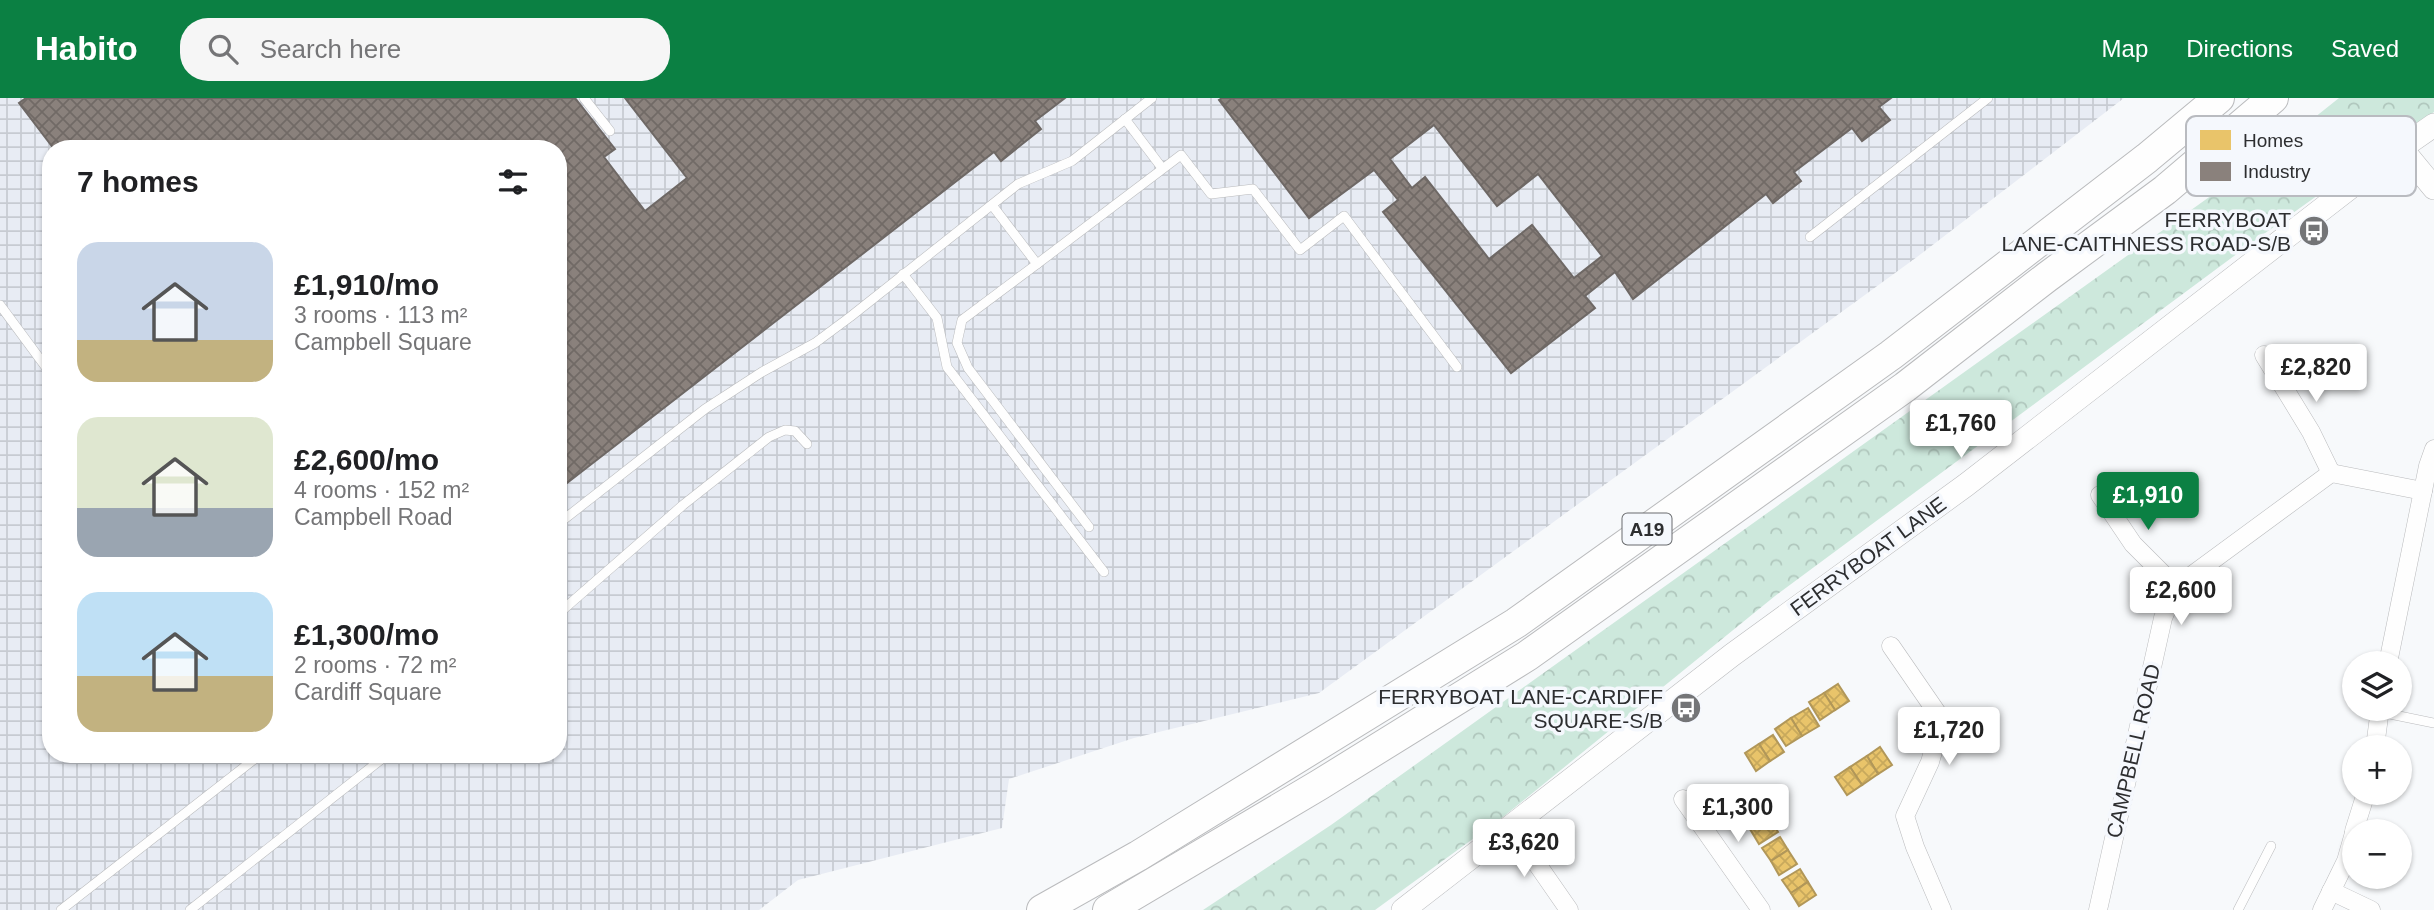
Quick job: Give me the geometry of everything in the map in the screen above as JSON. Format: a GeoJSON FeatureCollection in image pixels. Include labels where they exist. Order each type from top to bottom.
{"type":"FeatureCollection","features":[{"type":"Feature","properties":{"kind":"highway","name":"A19"},"geometry":{"type":"LineString","coordinates":[[2197,116],[2219,98]]}},
{"type":"Feature","properties":{"kind":"highway","name":"A19"},"geometry":{"type":"LineString","coordinates":[[2252,116],[2273,98]]}},
{"type":"Feature","properties":{"kind":"highway","name":"A19"},"geometry":{"type":"LineString","coordinates":[[1042,910],[1149,849],[1516,623],[1891,355],[2186,126]]}},
{"type":"Feature","properties":{"kind":"highway","name":"A19"},"geometry":{"type":"LineString","coordinates":[[1108,910],[1319,786],[1527,656],[1905,387],[2186,172]]}},
{"type":"Feature","properties":{"kind":"street","name":"FERRYBOAT LANE"},"geometry":{"type":"LineString","coordinates":[[2416,138],[2434,125]]}},
{"type":"Feature","properties":{"kind":"street"},"geometry":{"type":"LineString","coordinates":[[2416,166],[2434,188]]}},
{"type":"Feature","properties":{"kind":"street","name":"FERRYBOAT LANE"},"geometry":{"type":"LineString","coordinates":[[1403,910],[1732,655],[1965,485],[2339,196]]}},
{"type":"Feature","properties":{"kind":"street"},"geometry":{"type":"LineString","coordinates":[[2264,355],[2311,432],[2330,473]]}},
{"type":"Feature","properties":{"kind":"street"},"geometry":{"type":"LineString","coordinates":[[2390,651],[2434,449]]}},
{"type":"Feature","properties":{"kind":"street"},"geometry":{"type":"LineString","coordinates":[[2100,495],[2133,544],[2176,587],[2330,473],[2423,491]]}},
{"type":"Feature","properties":{"kind":"street","name":"CAMPBELL ROAD"},"geometry":{"type":"LineString","coordinates":[[2098,910],[2163,618],[2176,587]]}},
{"type":"Feature","properties":{"kind":"street"},"geometry":{"type":"LineString","coordinates":[[1891,646],[1942,720],[1930,762],[1905,816],[1942,910]]}},
{"type":"Feature","properties":{"kind":"street"},"geometry":{"type":"LineString","coordinates":[[1683,799],[1761,910]]}},
{"type":"Feature","properties":{"kind":"street"},"geometry":{"type":"LineString","coordinates":[[1510,825],[1569,910]]}},
{"type":"Feature","properties":{"kind":"street"},"geometry":{"type":"LineString","coordinates":[[2322,910],[2342,869]]}},
{"type":"Feature","properties":{"kind":"street"},"geometry":{"type":"LineString","coordinates":[[2331,891],[2371,910]]}},
{"type":"Feature","properties":{"kind":"lane"},"geometry":{"type":"LineString","coordinates":[[584,98],[610,131]]}},
{"type":"Feature","properties":{"kind":"lane"},"geometry":{"type":"LineString","coordinates":[[567,517],[705,409],[762,372],[815,343],[1018,184],[1072,161],[1152,98]]}},
{"type":"Feature","properties":{"kind":"lane"},"geometry":{"type":"LineString","coordinates":[[1810,237],[1988,98]]}},
{"type":"Feature","properties":{"kind":"lane"},"geometry":{"type":"LineString","coordinates":[[1125,119],[1162,168]]}},
{"type":"Feature","properties":{"kind":"lane"},"geometry":{"type":"LineString","coordinates":[[1089,527],[968,368],[957,343],[962,320],[1181,155],[1211,194],[1253,189],[1300,250],[1344,216],[1457,367]]}},
{"type":"Feature","properties":{"kind":"lane"},"geometry":{"type":"LineString","coordinates":[[992,205],[1037,264]]}},
{"type":"Feature","properties":{"kind":"lane"},"geometry":{"type":"LineString","coordinates":[[903,274],[937,318],[947,367],[1104,572]]}},
{"type":"Feature","properties":{"kind":"lane"},"geometry":{"type":"LineString","coordinates":[[0,306],[42,362]]}},
{"type":"Feature","properties":{"kind":"lane"},"geometry":{"type":"LineString","coordinates":[[567,606],[683,505],[769,437],[785,430],[795,431],[807,444]]}},
{"type":"Feature","properties":{"kind":"lane"},"geometry":{"type":"LineString","coordinates":[[2412,718],[2434,723]]}},
{"type":"Feature","properties":{"kind":"lane"},"geometry":{"type":"LineString","coordinates":[[61,910],[249,763]]}},
{"type":"Feature","properties":{"kind":"lane"},"geometry":{"type":"LineString","coordinates":[[190,910],[377,763]]}},
{"type":"Feature","properties":{"kind":"lane"},"geometry":{"type":"LineString","coordinates":[[2238,910],[2271,846]]}},
{"type":"Feature","properties":{"kind":"shaded area"},"geometry":{"type":"Polygon","coordinates":[[[0,98],[2124,98],[1917,257],[1319,693],[1134,738],[1009,779],[1002,828],[798,880],[759,910],[0,910],[0,98]]]}},
{"type":"Feature","properties":{"kind":"green space"},"geometry":{"type":"Polygon","coordinates":[[[2339,98],[2434,98],[2434,112],[2416,125],[2416,116],[2316,116],[2339,98]]]}},
{"type":"Feature","properties":{"kind":"green space"},"geometry":{"type":"Polygon","coordinates":[[[2211,196],[2317,196],[1775,596],[1503,817],[1375,910],[1203,910],[1331,825],[2211,196]]]}},
{"type":"Feature","properties":{"kind":"building: Homes"},"geometry":{"type":"Polygon","coordinates":[[[1838,684],[1849,701],[1835,710],[1824,693],[1838,684]]]}},
{"type":"Feature","properties":{"kind":"building: Homes"},"geometry":{"type":"Polygon","coordinates":[[[1824,693],[1835,710],[1820,720],[1809,702],[1824,693]]]}},
{"type":"Feature","properties":{"kind":"building: Homes"},"geometry":{"type":"Polygon","coordinates":[[[1808,708],[1819,726],[1802,736],[1791,718],[1808,708]]]}},
{"type":"Feature","properties":{"kind":"building: Homes"},"geometry":{"type":"Polygon","coordinates":[[[1791,718],[1802,736],[1786,746],[1775,729],[1791,718]]]}},
{"type":"Feature","properties":{"kind":"building: Homes"},"geometry":{"type":"Polygon","coordinates":[[[1773,735],[1784,752],[1770,761],[1759,744],[1773,735]]]}},
{"type":"Feature","properties":{"kind":"building: Homes"},"geometry":{"type":"Polygon","coordinates":[[[1759,744],[1770,761],[1756,771],[1745,753],[1759,744]]]}},
{"type":"Feature","properties":{"kind":"building: Homes"},"geometry":{"type":"Polygon","coordinates":[[[1880,747],[1892,765],[1878,774],[1867,756],[1880,747]]]}},
{"type":"Feature","properties":{"kind":"building: Homes"},"geometry":{"type":"Polygon","coordinates":[[[1867,756],[1878,774],[1862,785],[1850,767],[1867,756]]]}},
{"type":"Feature","properties":{"kind":"building: Homes"},"geometry":{"type":"Polygon","coordinates":[[[1850,767],[1862,785],[1847,795],[1835,777],[1850,767]]]}},
{"type":"Feature","properties":{"kind":"building: Homes"},"geometry":{"type":"Polygon","coordinates":[[[1759,803],[1769,818],[1750,829],[1741,815],[1759,803]]]}},
{"type":"Feature","properties":{"kind":"building: Homes"},"geometry":{"type":"Polygon","coordinates":[[[1769,818],[1778,832],[1759,844],[1750,829],[1769,818]]]}},
{"type":"Feature","properties":{"kind":"building: Homes"},"geometry":{"type":"Polygon","coordinates":[[[1780,837],[1788,850],[1771,861],[1762,848],[1780,837]]]}},
{"type":"Feature","properties":{"kind":"building: Homes"},"geometry":{"type":"Polygon","coordinates":[[[1788,850],[1797,864],[1779,875],[1771,861],[1788,850]]]}},
{"type":"Feature","properties":{"kind":"building: Homes"},"geometry":{"type":"Polygon","coordinates":[[[1800,869],[1808,882],[1791,893],[1782,880],[1800,869]]]}},
{"type":"Feature","properties":{"kind":"building: Homes"},"geometry":{"type":"Polygon","coordinates":[[[1808,882],[1816,895],[1799,906],[1791,893],[1808,882]]]}},
{"type":"Feature","properties":{"kind":"building: Industry"},"geometry":{"type":"Polygon","coordinates":[[[26,98],[575,98],[615,149],[604,157],[645,211],[687,178],[625,98],[1065,98],[1035,121],[1041,129],[1001,161],[994,152],[567,483],[567,140],[47,140],[19,103],[26,98]]]}},
{"type":"Feature","properties":{"kind":"building: Industry"},"geometry":{"type":"Polygon","coordinates":[[[1891,98],[1879,107],[1890,120],[1862,141],[1852,128],[1794,172],[1801,181],[1773,203],[1766,194],[1633,299],[1615,272],[1585,296],[1595,308],[1511,373],[1383,212],[1398,200],[1374,170],[1309,218],[1219,100],[1891,98]],[[1434,125],[1390,159],[1412,188],[1425,177],[1489,259],[1532,225],[1574,278],[1602,256],[1538,174],[1497,206],[1434,125]]]}},
{"type":"Feature","properties":{"kind":"place","name":"FERRYBOAT LANE-CAITHNESS ROAD-S/B"},"geometry":{"type":"Point","coordinates":[2314,231]}},
{"type":"Feature","properties":{"kind":"place","name":"FERRYBOAT LANE-CARDIFF SQUARE-S/B"},"geometry":{"type":"Point","coordinates":[1686,708]}}]}
